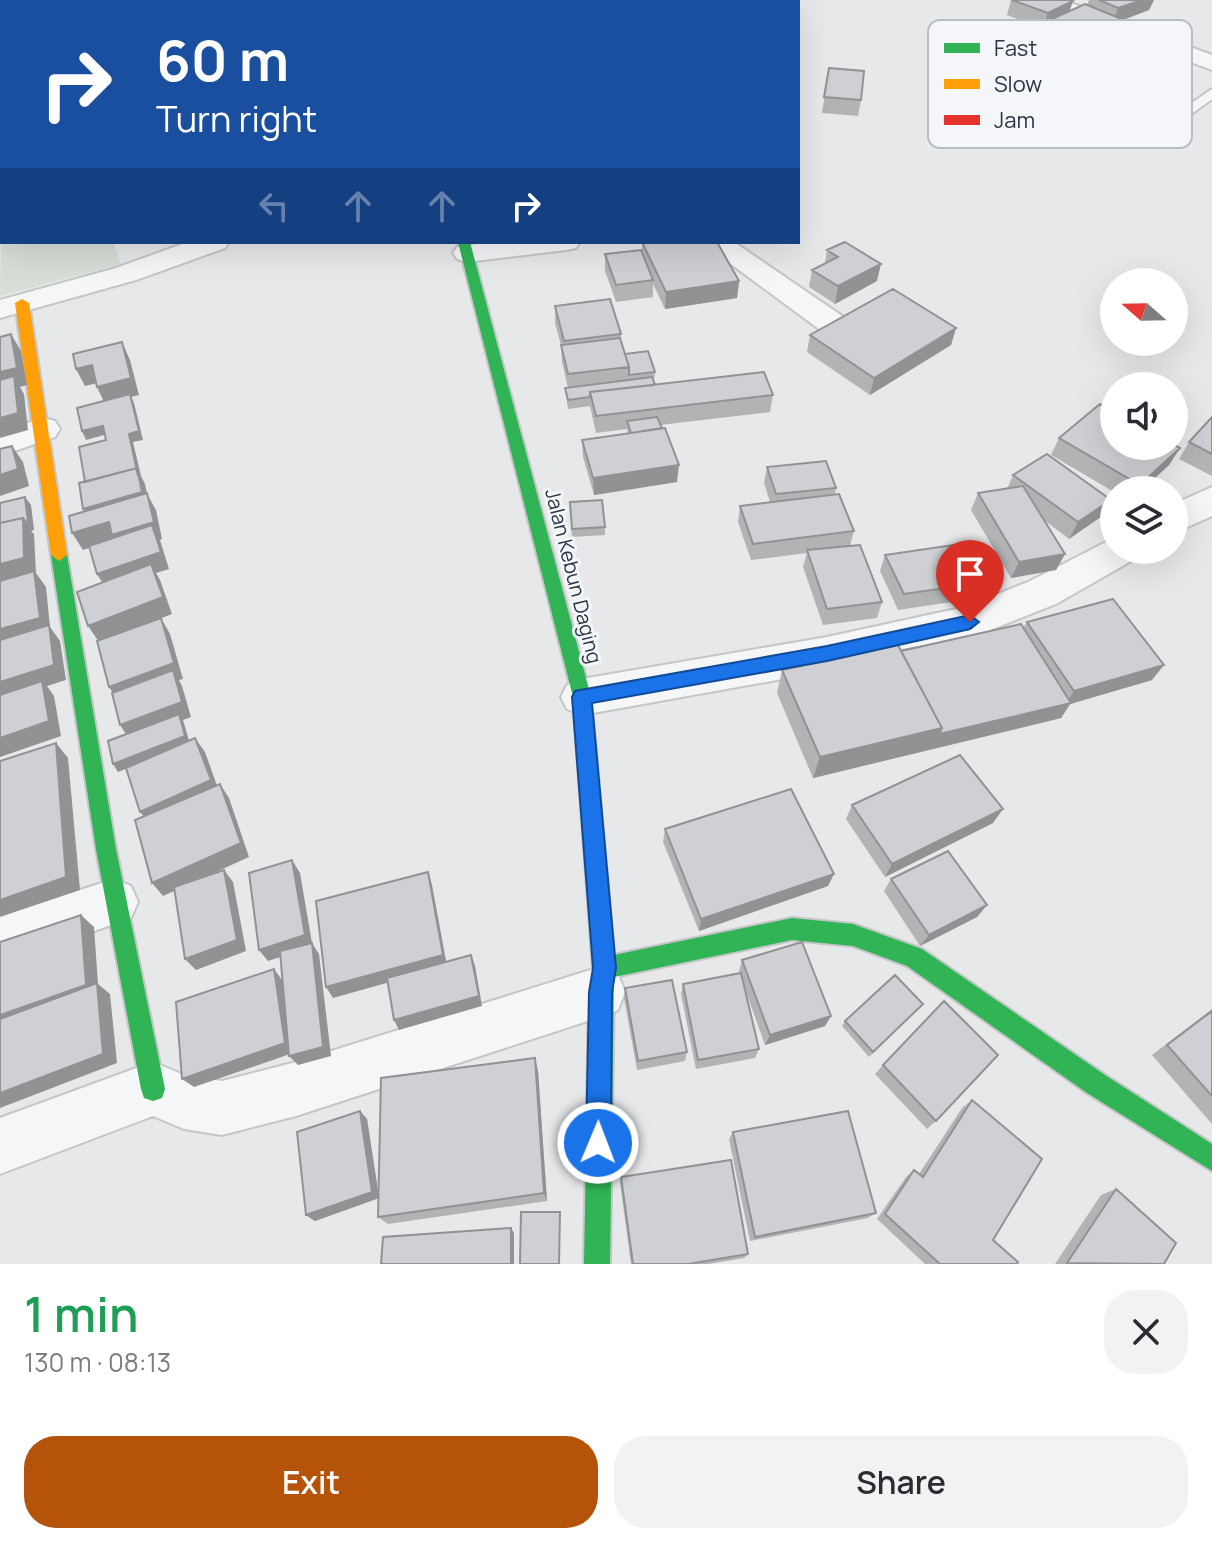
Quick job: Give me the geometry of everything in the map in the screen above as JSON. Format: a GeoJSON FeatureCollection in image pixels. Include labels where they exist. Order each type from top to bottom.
{"type":"FeatureCollection","features":[{"type":"Feature","properties":{"kind":"street"},"geometry":{"type":"LineString","coordinates":[[1042,0],[1096,20]]}},
{"type":"Feature","properties":{"kind":"street"},"geometry":{"type":"LineString","coordinates":[[1192,56],[1212,63]]}},
{"type":"Feature","properties":{"kind":"street"},"geometry":{"type":"LineString","coordinates":[[153,1089],[114,902],[62,583],[43,429],[12,348],[11,306],[126,274],[209,244]]}},
{"type":"Feature","properties":{"kind":"street"},"geometry":{"type":"LineString","coordinates":[[466,248],[533,244]]}},
{"type":"Feature","properties":{"kind":"street"},"geometry":{"type":"LineString","coordinates":[[718,244],[834,325]]}},
{"type":"Feature","properties":{"kind":"street","name":"Jalan Kebun Daging"},"geometry":{"type":"LineString","coordinates":[[466,248],[582,697],[602,980],[597,1264]]}},
{"type":"Feature","properties":{"kind":"street"},"geometry":{"type":"LineString","coordinates":[[0,444],[43,429]]}},
{"type":"Feature","properties":{"kind":"street"},"geometry":{"type":"LineString","coordinates":[[1188,513],[1212,500]]}},
{"type":"Feature","properties":{"kind":"street"},"geometry":{"type":"LineString","coordinates":[[582,697],[827,654],[970,622],[1042,593],[1100,561]]}},
{"type":"Feature","properties":{"kind":"street"},"geometry":{"type":"LineString","coordinates":[[0,940],[114,902]]}},
{"type":"Feature","properties":{"kind":"street"},"geometry":{"type":"LineString","coordinates":[[0,1146],[153,1089],[184,1102],[222,1108],[296,1089],[602,980],[792,929],[853,935],[914,957],[1096,1084],[1212,1158]]}},
{"type":"Feature","properties":{"kind":"lane"},"geometry":{"type":"LineString","coordinates":[[1192,108],[1212,93]]}},
{"type":"Feature","properties":{"kind":"shaded area"},"geometry":{"type":"Polygon","coordinates":[[[1,244],[114,244],[121,264],[0,296],[1,244]]]}},
{"type":"Feature","properties":{"kind":"building"},"geometry":{"type":"Polygon","coordinates":[[[1012,0],[1071,0],[1073,1],[1048,13],[1012,0]]]}},
{"type":"Feature","properties":{"kind":"building"},"geometry":{"type":"Polygon","coordinates":[[[1099,0],[1142,0],[1118,8],[1099,0]]]}},
{"type":"Feature","properties":{"kind":"building"},"geometry":{"type":"Polygon","coordinates":[[[1085,4],[1124,20],[1050,20],[1085,4]]]}},
{"type":"Feature","properties":{"kind":"building"},"geometry":{"type":"Polygon","coordinates":[[[829,68],[864,71],[861,100],[824,97],[829,68]]]}},
{"type":"Feature","properties":{"kind":"building"},"geometry":{"type":"Polygon","coordinates":[[[845,242],[881,264],[838,286],[812,270],[838,257],[827,250],[845,242]]]}},
{"type":"Feature","properties":{"kind":"building"},"geometry":{"type":"Polygon","coordinates":[[[643,244],[718,244],[739,281],[666,292],[643,244]]]}},
{"type":"Feature","properties":{"kind":"building"},"geometry":{"type":"Polygon","coordinates":[[[641,250],[653,280],[616,285],[605,254],[641,250]]]}},
{"type":"Feature","properties":{"kind":"building"},"geometry":{"type":"Polygon","coordinates":[[[893,289],[956,328],[874,378],[810,335],[893,289]]]}},
{"type":"Feature","properties":{"kind":"building"},"geometry":{"type":"Polygon","coordinates":[[[610,299],[621,334],[564,341],[555,306],[610,299]]]}},
{"type":"Feature","properties":{"kind":"building"},"geometry":{"type":"Polygon","coordinates":[[[11,334],[17,368],[0,372],[0,337],[11,334]]]}},
{"type":"Feature","properties":{"kind":"building"},"geometry":{"type":"Polygon","coordinates":[[[620,338],[629,367],[568,374],[561,345],[620,338]]]}},
{"type":"Feature","properties":{"kind":"building"},"geometry":{"type":"Polygon","coordinates":[[[122,342],[131,378],[97,387],[92,365],[76,369],[73,354],[122,342]]]}},
{"type":"Feature","properties":{"kind":"building"},"geometry":{"type":"Polygon","coordinates":[[[648,351],[655,372],[629,375],[625,354],[648,351]]]}},
{"type":"Feature","properties":{"kind":"building"},"geometry":{"type":"Polygon","coordinates":[[[764,372],[773,395],[596,416],[590,392],[764,372]]]}},
{"type":"Feature","properties":{"kind":"building"},"geometry":{"type":"Polygon","coordinates":[[[14,376],[18,413],[0,418],[0,380],[14,376]]]}},
{"type":"Feature","properties":{"kind":"building"},"geometry":{"type":"Polygon","coordinates":[[[652,377],[655,385],[590,392],[590,397],[568,400],[565,388],[652,377]]]}},
{"type":"Feature","properties":{"kind":"building"},"geometry":{"type":"Polygon","coordinates":[[[130,394],[139,431],[129,434],[136,468],[85,482],[79,447],[106,440],[103,426],[82,431],[77,408],[130,394]]]}},
{"type":"Feature","properties":{"kind":"building"},"geometry":{"type":"Polygon","coordinates":[[[1100,404],[1100,460],[1167,460],[1150,476],[1124,476],[1059,438],[1100,404]]]}},
{"type":"Feature","properties":{"kind":"building"},"geometry":{"type":"Polygon","coordinates":[[[657,417],[662,428],[631,433],[627,421],[657,417]]]}},
{"type":"Feature","properties":{"kind":"building"},"geometry":{"type":"Polygon","coordinates":[[[1212,417],[1212,454],[1189,442],[1212,417]]]}},
{"type":"Feature","properties":{"kind":"building"},"geometry":{"type":"Polygon","coordinates":[[[665,428],[679,465],[593,478],[582,440],[665,428]]]}},
{"type":"Feature","properties":{"kind":"building"},"geometry":{"type":"Polygon","coordinates":[[[12,446],[18,469],[0,475],[0,449],[12,446]]]}},
{"type":"Feature","properties":{"kind":"building"},"geometry":{"type":"Polygon","coordinates":[[[1047,454],[1100,492],[1100,507],[1078,522],[1013,475],[1047,454]]]}},
{"type":"Feature","properties":{"kind":"building"},"geometry":{"type":"Polygon","coordinates":[[[826,461],[836,488],[776,494],[767,467],[826,461]]]}},
{"type":"Feature","properties":{"kind":"building"},"geometry":{"type":"Polygon","coordinates":[[[137,468],[142,492],[83,509],[79,483],[137,468]]]}},
{"type":"Feature","properties":{"kind":"building"},"geometry":{"type":"Polygon","coordinates":[[[1023,486],[1065,554],[1019,562],[978,493],[1023,486]]]}},
{"type":"Feature","properties":{"kind":"building"},"geometry":{"type":"Polygon","coordinates":[[[147,493],[154,522],[112,535],[109,522],[72,533],[69,516],[147,493]]]}},
{"type":"Feature","properties":{"kind":"building"},"geometry":{"type":"Polygon","coordinates":[[[839,494],[854,531],[753,544],[740,506],[839,494]]]}},
{"type":"Feature","properties":{"kind":"building"},"geometry":{"type":"Polygon","coordinates":[[[25,497],[28,522],[23,518],[0,523],[0,503],[25,497]]]}},
{"type":"Feature","properties":{"kind":"building"},"geometry":{"type":"Polygon","coordinates":[[[602,500],[605,527],[572,529],[570,502],[602,500]]]}},
{"type":"Feature","properties":{"kind":"building"},"geometry":{"type":"Polygon","coordinates":[[[23,518],[24,558],[0,564],[0,523],[23,518]]]}},
{"type":"Feature","properties":{"kind":"building"},"geometry":{"type":"Polygon","coordinates":[[[152,525],[161,552],[97,574],[89,546],[152,525]]]}},
{"type":"Feature","properties":{"kind":"building"},"geometry":{"type":"Polygon","coordinates":[[[960,544],[980,583],[904,594],[885,555],[960,544]]]}},
{"type":"Feature","properties":{"kind":"building"},"geometry":{"type":"Polygon","coordinates":[[[860,545],[882,602],[827,609],[807,550],[860,545]]]}},
{"type":"Feature","properties":{"kind":"building"},"geometry":{"type":"Polygon","coordinates":[[[151,564],[163,597],[88,626],[77,592],[151,564]]]}},
{"type":"Feature","properties":{"kind":"building"},"geometry":{"type":"Polygon","coordinates":[[[34,571],[40,618],[0,629],[0,581],[34,571]]]}},
{"type":"Feature","properties":{"kind":"building"},"geometry":{"type":"Polygon","coordinates":[[[1113,599],[1164,665],[1074,691],[1027,622],[1113,599]]]}},
{"type":"Feature","properties":{"kind":"building"},"geometry":{"type":"Polygon","coordinates":[[[161,618],[174,663],[109,687],[97,641],[161,618]]]}},
{"type":"Feature","properties":{"kind":"building"},"geometry":{"type":"Polygon","coordinates":[[[1021,624],[1071,703],[939,734],[942,728],[901,651],[1021,624]]]}},
{"type":"Feature","properties":{"kind":"building"},"geometry":{"type":"Polygon","coordinates":[[[49,625],[54,665],[0,682],[0,640],[49,625]]]}},
{"type":"Feature","properties":{"kind":"building"},"geometry":{"type":"Polygon","coordinates":[[[898,645],[942,728],[820,757],[782,670],[898,645]]]}},
{"type":"Feature","properties":{"kind":"building"},"geometry":{"type":"Polygon","coordinates":[[[173,670],[182,702],[120,725],[112,693],[173,670]]]}},
{"type":"Feature","properties":{"kind":"building"},"geometry":{"type":"Polygon","coordinates":[[[42,681],[49,721],[0,738],[0,695],[42,681]]]}},
{"type":"Feature","properties":{"kind":"building"},"geometry":{"type":"Polygon","coordinates":[[[179,714],[185,736],[113,764],[108,741],[179,714]]]}},
{"type":"Feature","properties":{"kind":"building"},"geometry":{"type":"Polygon","coordinates":[[[195,738],[211,780],[140,812],[126,768],[195,738]]]}},
{"type":"Feature","properties":{"kind":"building"},"geometry":{"type":"Polygon","coordinates":[[[56,743],[66,877],[0,900],[0,761],[56,743]]]}},
{"type":"Feature","properties":{"kind":"building"},"geometry":{"type":"Polygon","coordinates":[[[960,755],[1003,809],[892,864],[852,805],[960,755]]]}},
{"type":"Feature","properties":{"kind":"building"},"geometry":{"type":"Polygon","coordinates":[[[220,784],[241,843],[152,883],[135,820],[220,784]]]}},
{"type":"Feature","properties":{"kind":"building"},"geometry":{"type":"Polygon","coordinates":[[[791,789],[834,874],[701,919],[665,829],[791,789]]]}},
{"type":"Feature","properties":{"kind":"building"},"geometry":{"type":"Polygon","coordinates":[[[948,851],[987,905],[929,935],[891,879],[948,851]]]}},
{"type":"Feature","properties":{"kind":"building"},"geometry":{"type":"Polygon","coordinates":[[[292,860],[305,935],[259,950],[249,873],[292,860]]]}},
{"type":"Feature","properties":{"kind":"building"},"geometry":{"type":"Polygon","coordinates":[[[224,870],[237,940],[185,959],[174,887],[224,870]]]}},
{"type":"Feature","properties":{"kind":"building"},"geometry":{"type":"Polygon","coordinates":[[[428,872],[443,955],[326,987],[316,901],[428,872]]]}},
{"type":"Feature","properties":{"kind":"building"},"geometry":{"type":"Polygon","coordinates":[[[81,915],[86,985],[0,1015],[0,942],[81,915]]]}},
{"type":"Feature","properties":{"kind":"building"},"geometry":{"type":"Polygon","coordinates":[[[802,942],[831,1016],[770,1035],[742,960],[802,942]]]}},
{"type":"Feature","properties":{"kind":"building"},"geometry":{"type":"Polygon","coordinates":[[[312,943],[323,1047],[289,1056],[280,951],[312,943]]]}},
{"type":"Feature","properties":{"kind":"building"},"geometry":{"type":"Polygon","coordinates":[[[471,955],[479,996],[394,1020],[387,978],[471,955]]]}},
{"type":"Feature","properties":{"kind":"building"},"geometry":{"type":"Polygon","coordinates":[[[274,969],[285,1043],[182,1079],[176,1002],[274,969]]]}},
{"type":"Feature","properties":{"kind":"building"},"geometry":{"type":"Polygon","coordinates":[[[741,973],[759,1049],[698,1060],[683,984],[741,973]]]}},
{"type":"Feature","properties":{"kind":"building"},"geometry":{"type":"Polygon","coordinates":[[[895,975],[923,1004],[873,1052],[845,1021],[895,975]]]}},
{"type":"Feature","properties":{"kind":"building"},"geometry":{"type":"Polygon","coordinates":[[[672,980],[687,1052],[638,1061],[625,988],[672,980]]]}},
{"type":"Feature","properties":{"kind":"building"},"geometry":{"type":"Polygon","coordinates":[[[97,983],[103,1054],[0,1093],[0,1019],[97,983]]]}},
{"type":"Feature","properties":{"kind":"building"},"geometry":{"type":"Polygon","coordinates":[[[944,1001],[998,1055],[936,1121],[883,1065],[944,1001]]]}},
{"type":"Feature","properties":{"kind":"building"},"geometry":{"type":"Polygon","coordinates":[[[1212,1011],[1212,1096],[1167,1045],[1212,1011]]]}},
{"type":"Feature","properties":{"kind":"building"},"geometry":{"type":"Polygon","coordinates":[[[535,1058],[544,1193],[378,1217],[381,1078],[535,1058]]]}},
{"type":"Feature","properties":{"kind":"building"},"geometry":{"type":"Polygon","coordinates":[[[972,1100],[1042,1159],[993,1240],[1017,1264],[940,1264],[885,1214],[914,1170],[923,1177],[972,1100]]]}},
{"type":"Feature","properties":{"kind":"building"},"geometry":{"type":"Polygon","coordinates":[[[360,1111],[372,1192],[306,1215],[297,1132],[360,1111]]]}},
{"type":"Feature","properties":{"kind":"building"},"geometry":{"type":"Polygon","coordinates":[[[848,1111],[876,1213],[755,1237],[733,1132],[848,1111]]]}},
{"type":"Feature","properties":{"kind":"building"},"geometry":{"type":"Polygon","coordinates":[[[731,1160],[748,1254],[688,1264],[633,1264],[621,1177],[731,1160]]]}},
{"type":"Feature","properties":{"kind":"building"},"geometry":{"type":"Polygon","coordinates":[[[1116,1189],[1176,1243],[1164,1264],[1067,1263],[1116,1189]]]}},
{"type":"Feature","properties":{"kind":"building"},"geometry":{"type":"Polygon","coordinates":[[[521,1212],[560,1212],[559,1264],[520,1264],[521,1212]]]}},
{"type":"Feature","properties":{"kind":"building"},"geometry":{"type":"Polygon","coordinates":[[[511,1228],[511,1264],[381,1264],[383,1237],[511,1228]]]}},
{"type":"Feature","properties":{"kind":"traffic: fast"},"geometry":{"type":"LineString","coordinates":[[465,244],[582,697],[604,968],[600,992],[597,1264]]}},
{"type":"Feature","properties":{"kind":"traffic: fast"},"geometry":{"type":"LineString","coordinates":[[59,555],[106,849],[153,1089]]}},
{"type":"Feature","properties":{"kind":"traffic: fast"},"geometry":{"type":"LineString","coordinates":[[604,968],[792,929],[853,935],[914,957],[1096,1084],[1212,1158]]}},
{"type":"Feature","properties":{"kind":"traffic: slow"},"geometry":{"type":"LineString","coordinates":[[22,303],[59,555]]}},
{"type":"Feature","properties":{"kind":"route"},"geometry":{"type":"LineString","coordinates":[[598,1143],[600,992],[604,968],[582,697],[827,654],[970,622]]}}]}
